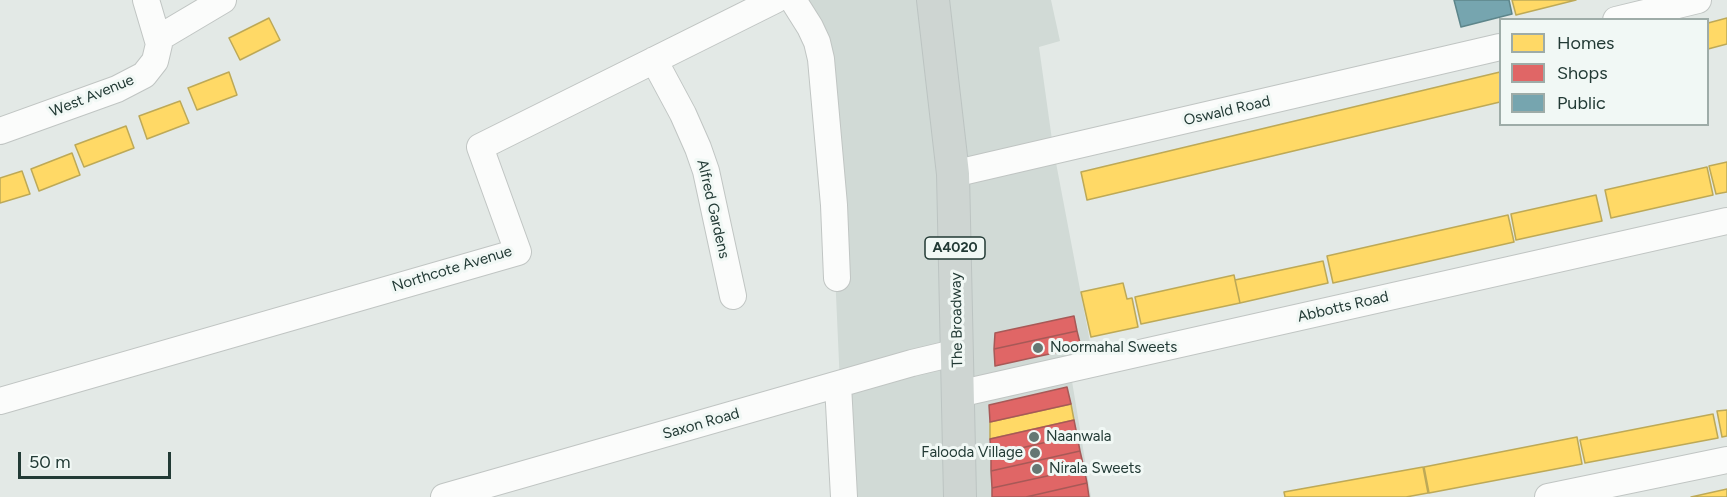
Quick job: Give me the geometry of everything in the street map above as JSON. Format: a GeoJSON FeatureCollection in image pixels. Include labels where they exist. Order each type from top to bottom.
{"type":"FeatureCollection","features":[{"type":"Feature","properties":{"kind":"main road","name":"The Broadway"},"geometry":{"type":"LineString","coordinates":[[933,0],[953,174],[960,497]]}},
{"type":"Feature","properties":{"kind":"street"},"geometry":{"type":"LineString","coordinates":[[146,0],[159,38],[223,0]]}},
{"type":"Feature","properties":{"kind":"street","name":"Northcote Avenue"},"geometry":{"type":"LineString","coordinates":[[0,401],[518,252],[480,147],[775,0]]}},
{"type":"Feature","properties":{"kind":"street"},"geometry":{"type":"LineString","coordinates":[[793,0],[817,42],[820,59],[834,205],[837,278]]}},
{"type":"Feature","properties":{"kind":"street"},"geometry":{"type":"LineString","coordinates":[[1624,18],[1698,0]]}},
{"type":"Feature","properties":{"kind":"street","name":"West Avenue"},"geometry":{"type":"LineString","coordinates":[[0,131],[132,82],[144,75],[155,61],[159,38]]}},
{"type":"Feature","properties":{"kind":"street","name":"Oswald Road"},"geometry":{"type":"LineString","coordinates":[[953,174],[1499,47]]}},
{"type":"Feature","properties":{"kind":"street","name":"Alfred Gardens"},"geometry":{"type":"LineString","coordinates":[[654,60],[699,148],[733,296]]}},
{"type":"Feature","properties":{"kind":"street","name":"Abbotts Road"},"geometry":{"type":"LineString","coordinates":[[958,394],[1727,220]]}},
{"type":"Feature","properties":{"kind":"street","name":"Saxon Road"},"geometry":{"type":"LineString","coordinates":[[444,497],[912,363],[958,352]]}},
{"type":"Feature","properties":{"kind":"street"},"geometry":{"type":"LineString","coordinates":[[838,385],[844,497]]}},
{"type":"Feature","properties":{"kind":"street"},"geometry":{"type":"LineString","coordinates":[[1548,497],[1674,473],[1727,460]]}},
{"type":"Feature","properties":{"kind":"shaded area"},"geometry":{"type":"Polygon","coordinates":[[[794,0],[1051,0],[1060,41],[1039,47],[1053,147],[1094,363],[1070,369],[1091,497],[845,497],[831,183],[815,41],[794,0]]]}},
{"type":"Feature","properties":{"kind":"building: Homes"},"geometry":{"type":"Polygon","coordinates":[[[1512,0],[1576,0],[1516,15],[1512,0]]]}},
{"type":"Feature","properties":{"kind":"building: Homes"},"geometry":{"type":"Polygon","coordinates":[[[269,18],[280,40],[240,60],[229,38],[269,18]]]}},
{"type":"Feature","properties":{"kind":"building: Homes"},"geometry":{"type":"Polygon","coordinates":[[[1727,18],[1727,44],[1709,49],[1709,23],[1727,18]]]}},
{"type":"Feature","properties":{"kind":"building: Homes"},"geometry":{"type":"Polygon","coordinates":[[[229,72],[237,95],[197,110],[188,88],[229,72]]]}},
{"type":"Feature","properties":{"kind":"building: Homes"},"geometry":{"type":"Polygon","coordinates":[[[1499,72],[1499,102],[1087,200],[1081,172],[1499,72]]]}},
{"type":"Feature","properties":{"kind":"building: Homes"},"geometry":{"type":"Polygon","coordinates":[[[180,101],[189,123],[147,139],[139,116],[180,101]]]}},
{"type":"Feature","properties":{"kind":"building: Homes"},"geometry":{"type":"Polygon","coordinates":[[[126,126],[134,148],[84,167],[75,145],[126,126]]]}},
{"type":"Feature","properties":{"kind":"building: Homes"},"geometry":{"type":"Polygon","coordinates":[[[72,153],[80,175],[39,191],[31,169],[72,153]]]}},
{"type":"Feature","properties":{"kind":"building: Homes"},"geometry":{"type":"Polygon","coordinates":[[[1727,162],[1727,192],[1716,194],[1709,166],[1727,162]]]}},
{"type":"Feature","properties":{"kind":"building: Homes"},"geometry":{"type":"Polygon","coordinates":[[[1707,167],[1713,195],[1611,218],[1605,190],[1707,167]]]}},
{"type":"Feature","properties":{"kind":"building: Homes"},"geometry":{"type":"Polygon","coordinates":[[[22,171],[30,194],[0,203],[0,178],[22,171]]]}},
{"type":"Feature","properties":{"kind":"building: Homes"},"geometry":{"type":"Polygon","coordinates":[[[1596,195],[1602,221],[1516,240],[1511,214],[1596,195]]]}},
{"type":"Feature","properties":{"kind":"building: Homes"},"geometry":{"type":"Polygon","coordinates":[[[1508,215],[1514,242],[1333,283],[1327,256],[1508,215]]]}},
{"type":"Feature","properties":{"kind":"building: Homes"},"geometry":{"type":"Polygon","coordinates":[[[1323,261],[1328,283],[1240,303],[1235,280],[1323,261]]]}},
{"type":"Feature","properties":{"kind":"building: Homes"},"geometry":{"type":"Polygon","coordinates":[[[1234,275],[1240,303],[1141,324],[1135,297],[1234,275]]]}},
{"type":"Feature","properties":{"kind":"building: Homes"},"geometry":{"type":"Polygon","coordinates":[[[1123,283],[1127,299],[1132,298],[1138,327],[1091,337],[1081,292],[1123,283]]]}},
{"type":"Feature","properties":{"kind":"building: Homes"},"geometry":{"type":"Polygon","coordinates":[[[1071,404],[1074,420],[990,439],[990,422],[1071,404]]]}},
{"type":"Feature","properties":{"kind":"building: Homes"},"geometry":{"type":"Polygon","coordinates":[[[1727,410],[1727,436],[1722,437],[1717,411],[1727,410]]]}},
{"type":"Feature","properties":{"kind":"building: Homes"},"geometry":{"type":"Polygon","coordinates":[[[1713,414],[1718,438],[1585,463],[1580,440],[1713,414]]]}},
{"type":"Feature","properties":{"kind":"building: Homes"},"geometry":{"type":"Polygon","coordinates":[[[1577,437],[1582,464],[1429,493],[1424,467],[1577,437]]]}},
{"type":"Feature","properties":{"kind":"building: Homes"},"geometry":{"type":"Polygon","coordinates":[[[1423,467],[1428,493],[1406,497],[1285,497],[1284,492],[1423,467]]]}},
{"type":"Feature","properties":{"kind":"building: Homes"},"geometry":{"type":"Polygon","coordinates":[[[1727,489],[1727,497],[1691,497],[1727,489]]]}},
{"type":"Feature","properties":{"kind":"building: Shops"},"geometry":{"type":"Polygon","coordinates":[[[1074,316],[1077,331],[994,349],[995,333],[1074,316]]]}},
{"type":"Feature","properties":{"kind":"building: Shops","name":"Noormahal Sweets"},"geometry":{"type":"Polygon","coordinates":[[[1077,331],[1081,347],[995,366],[994,349],[1077,331]]]}},
{"type":"Feature","properties":{"kind":"building: Shops"},"geometry":{"type":"Polygon","coordinates":[[[1067,387],[1071,404],[990,422],[989,405],[1067,387]]]}},
{"type":"Feature","properties":{"kind":"building: Shops","name":"Naanwala"},"geometry":{"type":"Polygon","coordinates":[[[1074,420],[1077,435],[991,455],[990,439],[1074,420]]]}},
{"type":"Feature","properties":{"kind":"building: Shops","name":"Falooda Village"},"geometry":{"type":"Polygon","coordinates":[[[1077,435],[1080,451],[991,471],[991,455],[1077,435]]]}},
{"type":"Feature","properties":{"kind":"building: Shops","name":"Nirala Sweets"},"geometry":{"type":"Polygon","coordinates":[[[1080,451],[1084,468],[992,488],[991,471],[1080,451]]]}},
{"type":"Feature","properties":{"kind":"building: Shops"},"geometry":{"type":"Polygon","coordinates":[[[1084,468],[1087,483],[1026,497],[992,497],[992,488],[1084,468]]]}},
{"type":"Feature","properties":{"kind":"building: Shops"},"geometry":{"type":"Polygon","coordinates":[[[1087,483],[1089,497],[1026,497],[1087,483]]]}},
{"type":"Feature","properties":{"kind":"building: Public"},"geometry":{"type":"Polygon","coordinates":[[[1454,0],[1509,0],[1512,14],[1461,27],[1454,0]]]}},
{"type":"Feature","properties":{"kind":"place","name":"Noormahal Sweets"},"geometry":{"type":"Point","coordinates":[1038,348]}},
{"type":"Feature","properties":{"kind":"place","name":"Naanwala"},"geometry":{"type":"Point","coordinates":[1034,437]}},
{"type":"Feature","properties":{"kind":"place","name":"Falooda Village"},"geometry":{"type":"Point","coordinates":[1035,453]}},
{"type":"Feature","properties":{"kind":"place","name":"Nirala Sweets"},"geometry":{"type":"Point","coordinates":[1037,469]}}]}
